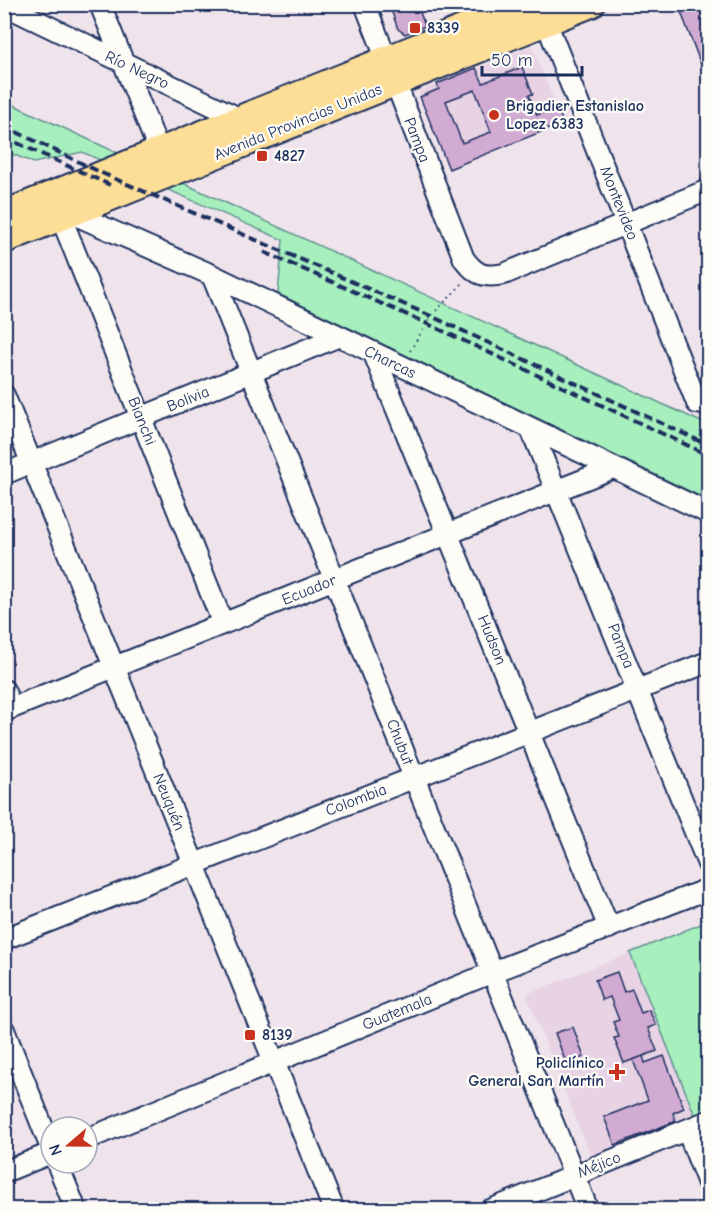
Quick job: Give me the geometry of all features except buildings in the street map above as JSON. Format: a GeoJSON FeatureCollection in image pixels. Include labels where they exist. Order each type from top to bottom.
{"type":"FeatureCollection","features":[{"type":"Feature","properties":{"kind":"main road","name":"Avenida Provincias Unidas"},"geometry":{"type":"LineString","coordinates":[[4,240],[271,133],[524,4]]}},
{"type":"Feature","properties":{"kind":"main road","name":"Avenida Provincias Unidas"},"geometry":{"type":"LineString","coordinates":[[4,214],[238,118],[390,72],[543,14],[591,4]]}},
{"type":"Feature","properties":{"kind":"street"},"geometry":{"type":"LineString","coordinates":[[100,4],[159,151]]}},
{"type":"Feature","properties":{"kind":"street","name":"Pampa"},"geometry":{"type":"LineString","coordinates":[[365,4],[464,259],[474,272]]}},
{"type":"Feature","properties":{"kind":"street","name":"Río Negro"},"geometry":{"type":"LineString","coordinates":[[4,5],[271,133]]}},
{"type":"Feature","properties":{"kind":"street","name":"Montevideo"},"geometry":{"type":"LineString","coordinates":[[543,14],[703,404]]}},
{"type":"Feature","properties":{"kind":"street"},"geometry":{"type":"LineString","coordinates":[[474,272],[488,278],[504,274],[708,190]]}},
{"type":"Feature","properties":{"kind":"street","name":"Charcas"},"geometry":{"type":"LineString","coordinates":[[66,215],[212,275],[337,337],[708,513]]}},
{"type":"Feature","properties":{"kind":"street","name":"Bianchi"},"geometry":{"type":"LineString","coordinates":[[66,215],[141,418],[223,624]]}},
{"type":"Feature","properties":{"kind":"street","name":"Chubut"},"geometry":{"type":"LineString","coordinates":[[212,275],[588,1209]]}},
{"type":"Feature","properties":{"kind":"street","name":"Bolivia"},"geometry":{"type":"LineString","coordinates":[[4,474],[337,337]]}},
{"type":"Feature","properties":{"kind":"street","name":"Hudson"},"geometry":{"type":"LineString","coordinates":[[374,354],[609,928]]}},
{"type":"Feature","properties":{"kind":"street","name":"Neuquén"},"geometry":{"type":"LineString","coordinates":[[4,395],[334,1209]]}},
{"type":"Feature","properties":{"kind":"street","name":"Pampa"},"geometry":{"type":"LineString","coordinates":[[531,429],[708,864]]}},
{"type":"Feature","properties":{"kind":"street","name":"Ecuador"},"geometry":{"type":"LineString","coordinates":[[8,710],[613,468]]}},
{"type":"Feature","properties":{"kind":"street","name":"Colombia"},"geometry":{"type":"LineString","coordinates":[[4,939],[708,662]]}},
{"type":"Feature","properties":{"kind":"street"},"geometry":{"type":"LineString","coordinates":[[4,690],[8,710]]}},
{"type":"Feature","properties":{"kind":"street","name":"Guatemala"},"geometry":{"type":"LineString","coordinates":[[99,1134],[493,972],[708,889]]}},
{"type":"Feature","properties":{"kind":"street"},"geometry":{"type":"LineString","coordinates":[[4,1030],[39,1118]]}},
{"type":"Feature","properties":{"kind":"street","name":"Méjico"},"geometry":{"type":"LineString","coordinates":[[490,1209],[708,1121]]}},
{"type":"Feature","properties":{"kind":"street"},"geometry":{"type":"LineString","coordinates":[[687,1130],[708,1183]]}},
{"type":"Feature","properties":{"kind":"street"},"geometry":{"type":"LineString","coordinates":[[4,1172],[39,1158]]}},
{"type":"Feature","properties":{"kind":"street"},"geometry":{"type":"LineString","coordinates":[[62,1175],[76,1209]]}},
{"type":"Feature","properties":{"kind":"path"},"geometry":{"type":"LineString","coordinates":[[400,366],[431,316],[474,272]]}},
{"type":"Feature","properties":{"kind":"shaded area","name":"Brigadier Estanislao Lopez 6383"},"geometry":{"type":"Polygon","coordinates":[[[532,46],[563,123],[449,169],[418,92],[532,46]]]}},
{"type":"Feature","properties":{"kind":"shaded area","name":"Policlínico General San Martín"},"geometry":{"type":"Polygon","coordinates":[[[630,953],[696,1118],[592,1160],[526,994],[630,953]]]}},
{"type":"Feature","properties":{"kind":"green space"},"geometry":{"type":"Polygon","coordinates":[[[5,101],[708,425],[708,500],[278,294],[283,240],[82,152],[34,163],[5,151],[5,101]]]}},
{"type":"Feature","properties":{"kind":"green space"},"geometry":{"type":"Polygon","coordinates":[[[708,921],[708,1113],[696,1118],[630,953],[708,921]]]}},
{"type":"Feature","properties":{"kind":"railway"},"geometry":{"type":"LineString","coordinates":[[4,126],[104,174],[431,316],[708,445]]}},
{"type":"Feature","properties":{"kind":"railway"},"geometry":{"type":"LineString","coordinates":[[4,137],[110,185]]}},
{"type":"Feature","properties":{"kind":"railway"},"geometry":{"type":"LineString","coordinates":[[264,252],[428,324],[708,455]]}},
{"type":"Feature","properties":{"kind":"place","name":"8339"},"geometry":{"type":"Point","coordinates":[415,28]}},
{"type":"Feature","properties":{"kind":"place","name":"Brigadier Estanislao Lopez 6383"},"geometry":{"type":"Point","coordinates":[494,115]}},
{"type":"Feature","properties":{"kind":"place","name":"4827"},"geometry":{"type":"Point","coordinates":[262,156]}},
{"type":"Feature","properties":{"kind":"place","name":"8139"},"geometry":{"type":"Point","coordinates":[250,1035]}},
{"type":"Feature","properties":{"kind":"place","name":"Policlínico General San Martín"},"geometry":{"type":"Point","coordinates":[617,1072]}}]}
